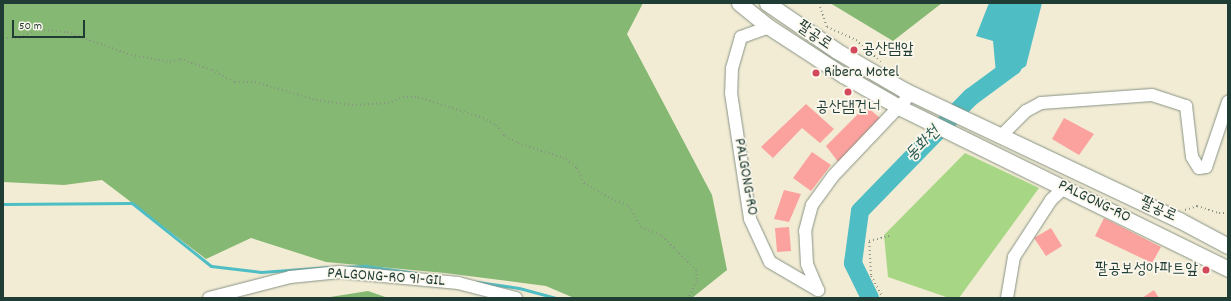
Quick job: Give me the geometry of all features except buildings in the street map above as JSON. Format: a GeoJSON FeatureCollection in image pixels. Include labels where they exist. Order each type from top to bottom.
{"type":"FeatureCollection","features":[{"type":"Feature","properties":{"kind":"main road"},"geometry":{"type":"LineString","coordinates":[[739,3],[769,27],[899,107]]}},
{"type":"Feature","properties":{"kind":"main road","name":"팔공로"},"geometry":{"type":"LineString","coordinates":[[767,3],[838,51],[912,94],[1000,137],[1171,216],[1228,246]]}},
{"type":"Feature","properties":{"kind":"main road","name":"PALGONG-RO"},"geometry":{"type":"LineString","coordinates":[[899,107],[1228,268]]}},
{"type":"Feature","properties":{"kind":"street","name":"PALGONG-RO"},"geometry":{"type":"LineString","coordinates":[[769,27],[741,37],[732,68],[731,93],[738,148],[750,219],[770,262],[818,290],[807,264],[805,238],[812,206],[834,176],[899,107]]}},
{"type":"Feature","properties":{"kind":"street"},"geometry":{"type":"LineString","coordinates":[[899,107],[912,94]]}},
{"type":"Feature","properties":{"kind":"street"},"geometry":{"type":"LineString","coordinates":[[1000,137],[1026,111],[1041,103],[1152,96],[1186,106],[1192,157],[1199,168],[1206,167],[1228,102]]}},
{"type":"Feature","properties":{"kind":"street"},"geometry":{"type":"LineString","coordinates":[[1006,298],[1014,257],[1051,200],[1064,188]]}},
{"type":"Feature","properties":{"kind":"street","name":"PALGONG-RO 91-GIL"},"geometry":{"type":"LineString","coordinates":[[209,298],[290,277],[340,272],[458,283],[516,298]]}},
{"type":"Feature","properties":{"kind":"path"},"geometry":{"type":"LineString","coordinates":[[819,3],[827,27],[856,40],[887,67]]}},
{"type":"Feature","properties":{"kind":"path"},"geometry":{"type":"LineString","coordinates":[[3,38],[20,38],[36,29],[67,32],[131,55],[170,62],[180,58],[212,70],[235,82],[255,82],[316,100],[352,105],[388,103],[403,97],[418,98],[483,118],[496,125],[505,136],[512,140],[566,159],[577,168],[584,183],[608,197],[629,206],[641,227],[662,236],[696,270],[697,281],[688,298]]}},
{"type":"Feature","properties":{"kind":"path"},"geometry":{"type":"LineString","coordinates":[[1171,216],[1197,206],[1227,214]]}},
{"type":"Feature","properties":{"kind":"path"},"geometry":{"type":"LineString","coordinates":[[883,298],[871,275],[869,241],[889,236]]}},
{"type":"Feature","properties":{"kind":"green space"},"geometry":{"type":"Polygon","coordinates":[[[3,3],[643,3],[627,34],[712,195],[727,270],[692,298],[574,298],[546,286],[445,273],[326,262],[251,238],[206,259],[102,180],[64,185],[3,182],[3,3]]]}},
{"type":"Feature","properties":{"kind":"green space"},"geometry":{"type":"Polygon","coordinates":[[[830,3],[942,3],[893,41],[830,3]]]}},
{"type":"Feature","properties":{"kind":"green space"},"geometry":{"type":"Polygon","coordinates":[[[965,153],[1039,188],[959,298],[949,298],[888,277],[884,235],[965,153]]]}},
{"type":"Feature","properties":{"kind":"green space"},"geometry":{"type":"Polygon","coordinates":[[[368,291],[388,298],[324,298],[368,291]]]}},
{"type":"Feature","properties":{"kind":"water"},"geometry":{"type":"Polygon","coordinates":[[[989,3],[1042,3],[1026,66],[997,84],[993,41],[976,36],[989,3]]]}},
{"type":"Feature","properties":{"kind":"waterway","name":"동화천"},"geometry":{"type":"LineString","coordinates":[[870,298],[853,263],[860,211],[971,97],[1013,66],[1013,61]]}},
{"type":"Feature","properties":{"kind":"waterway"},"geometry":{"type":"LineString","coordinates":[[3,204],[132,203],[211,266],[261,272],[331,267]]}},
{"type":"Feature","properties":{"kind":"waterway"},"geometry":{"type":"LineString","coordinates":[[344,267],[366,266],[416,273]]}},
{"type":"Feature","properties":{"kind":"waterway"},"geometry":{"type":"LineString","coordinates":[[477,282],[519,288],[557,298]]}},
{"type":"Feature","properties":{"kind":"place","name":"공산댐앞"},"geometry":{"type":"Point","coordinates":[854,50]}},
{"type":"Feature","properties":{"kind":"place","name":"Ribera Motel"},"geometry":{"type":"Point","coordinates":[816,73]}},
{"type":"Feature","properties":{"kind":"place","name":"공산댐건너"},"geometry":{"type":"Point","coordinates":[848,92]}},
{"type":"Feature","properties":{"kind":"place","name":"팔공보성아파트앞"},"geometry":{"type":"Point","coordinates":[1206,270]}}]}
